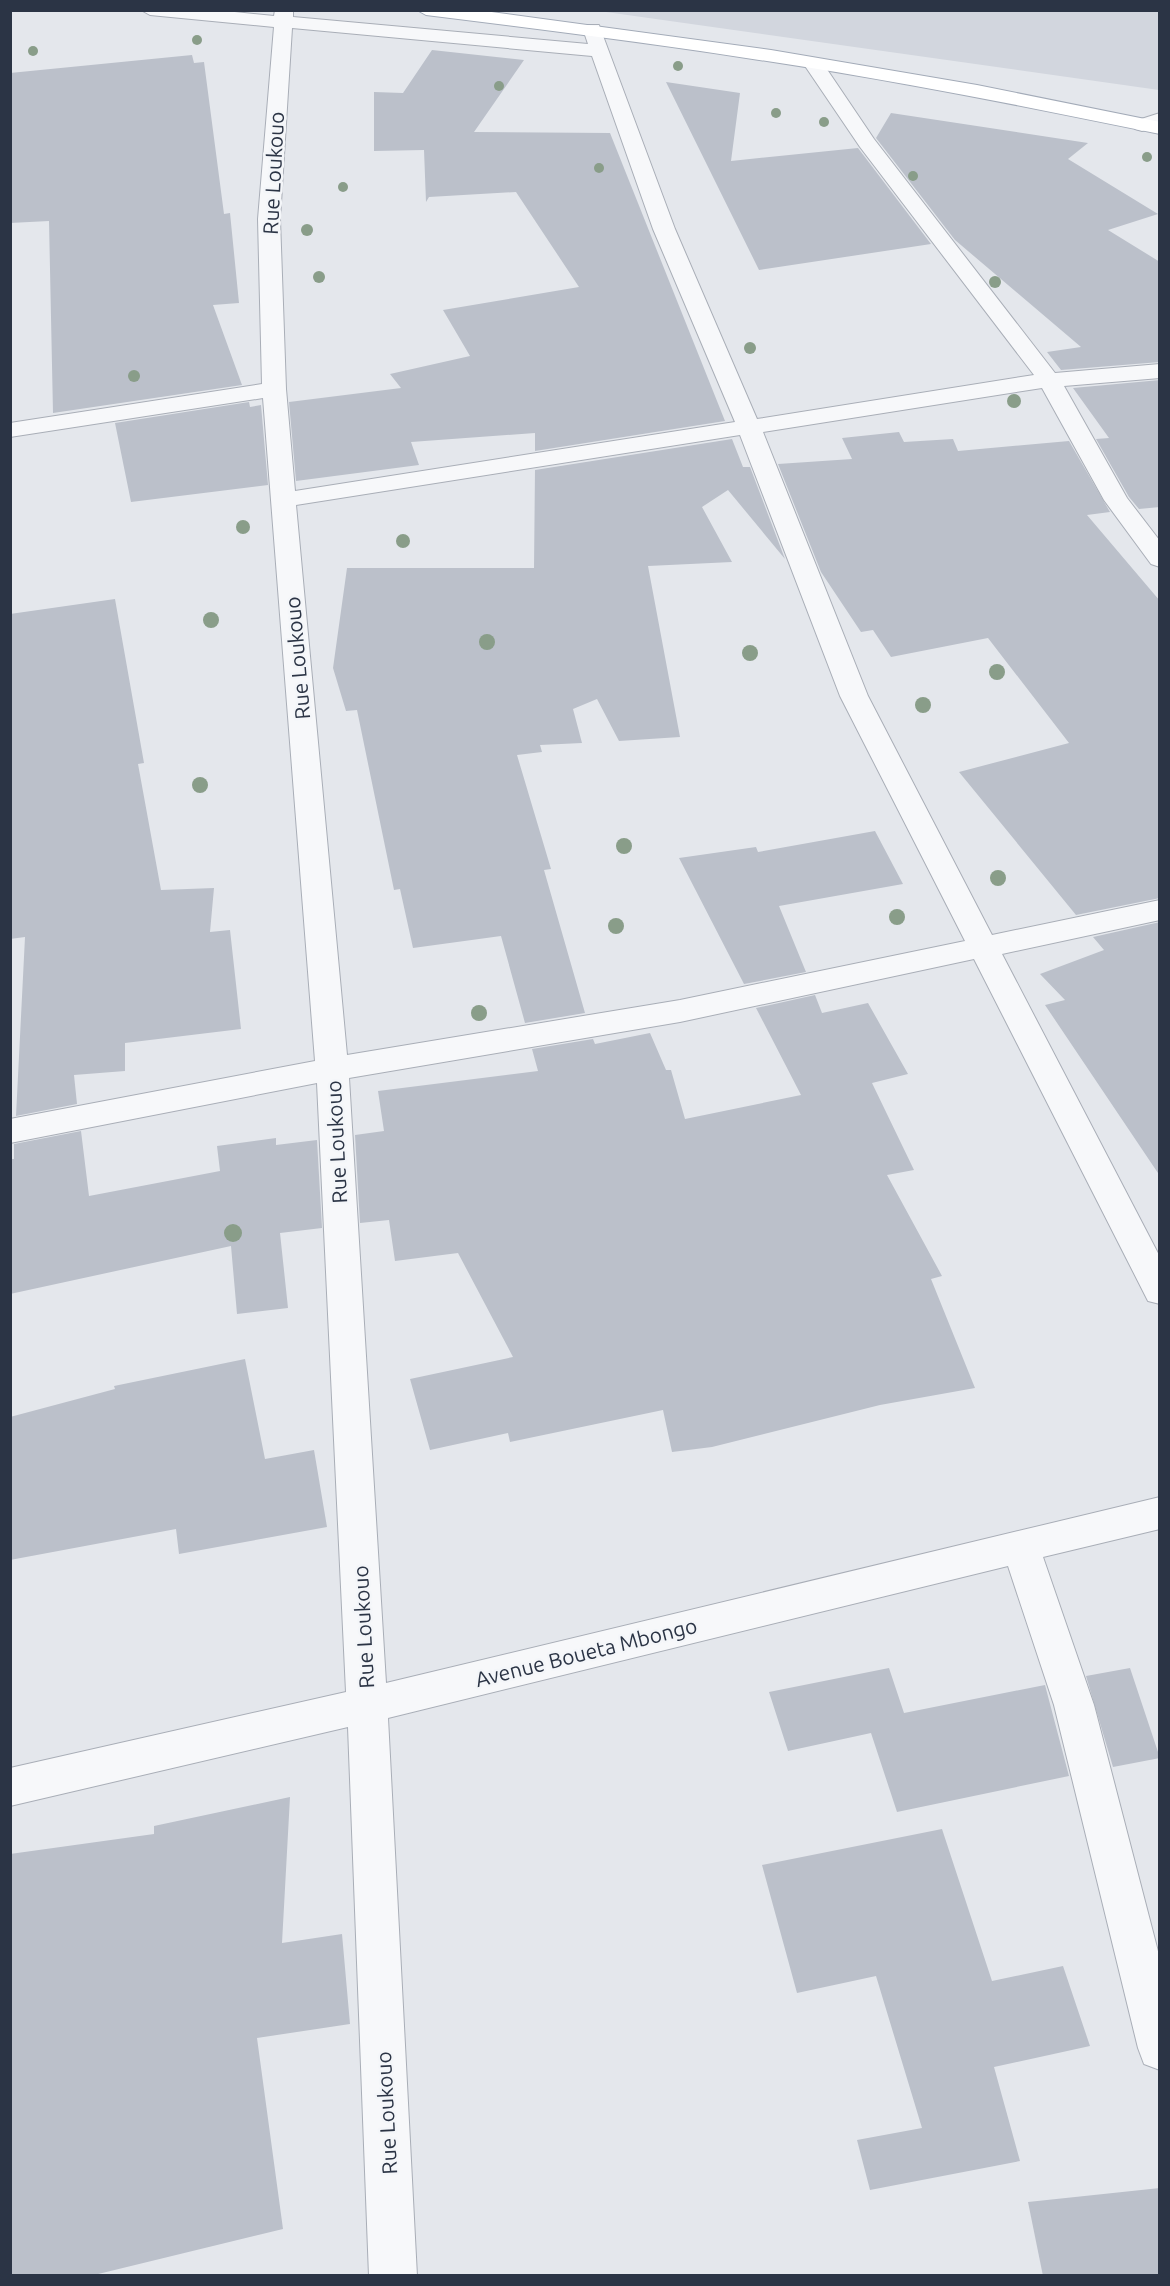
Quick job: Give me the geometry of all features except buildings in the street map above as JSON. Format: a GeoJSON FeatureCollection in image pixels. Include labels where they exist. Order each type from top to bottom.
{"type":"FeatureCollection","features":[{"type":"Feature","properties":{"kind":"main road"},"geometry":{"type":"LineString","coordinates":[[426,10],[596,40],[813,63],[1154,124]]}},
{"type":"Feature","properties":{"kind":"street"},"geometry":{"type":"LineString","coordinates":[[150,10],[283,16],[596,40],[664,229],[749,427],[854,696],[1160,1291]]}},
{"type":"Feature","properties":{"kind":"street","name":"Rue Loukouo"},"geometry":{"type":"LineString","coordinates":[[283,16],[268,219],[274,389],[332,1069],[367,1705],[393,2276]]}},
{"type":"Feature","properties":{"kind":"street"},"geometry":{"type":"LineString","coordinates":[[813,63],[867,142],[1049,380],[1116,500],[1160,559]]}},
{"type":"Feature","properties":{"kind":"street"},"geometry":{"type":"LineString","coordinates":[[283,500],[1049,380],[1160,370]]}},
{"type":"Feature","properties":{"kind":"street"},"geometry":{"type":"LineString","coordinates":[[10,430],[274,389]]}},
{"type":"Feature","properties":{"kind":"street"},"geometry":{"type":"LineString","coordinates":[[10,1131],[332,1069],[680,1011],[1160,910]]}},
{"type":"Feature","properties":{"kind":"street","name":"Avenue Boueta Mbongo"},"geometry":{"type":"LineString","coordinates":[[10,1787],[367,1705],[1160,1513]]}},
{"type":"Feature","properties":{"kind":"street"},"geometry":{"type":"LineString","coordinates":[[1021,1548],[1074,1705],[1160,2048]]}},
{"type":"Feature","properties":{"kind":"shaded area"},"geometry":{"type":"Polygon","coordinates":[[[599,11],[1159,11],[1159,90],[599,11]]]}}]}
